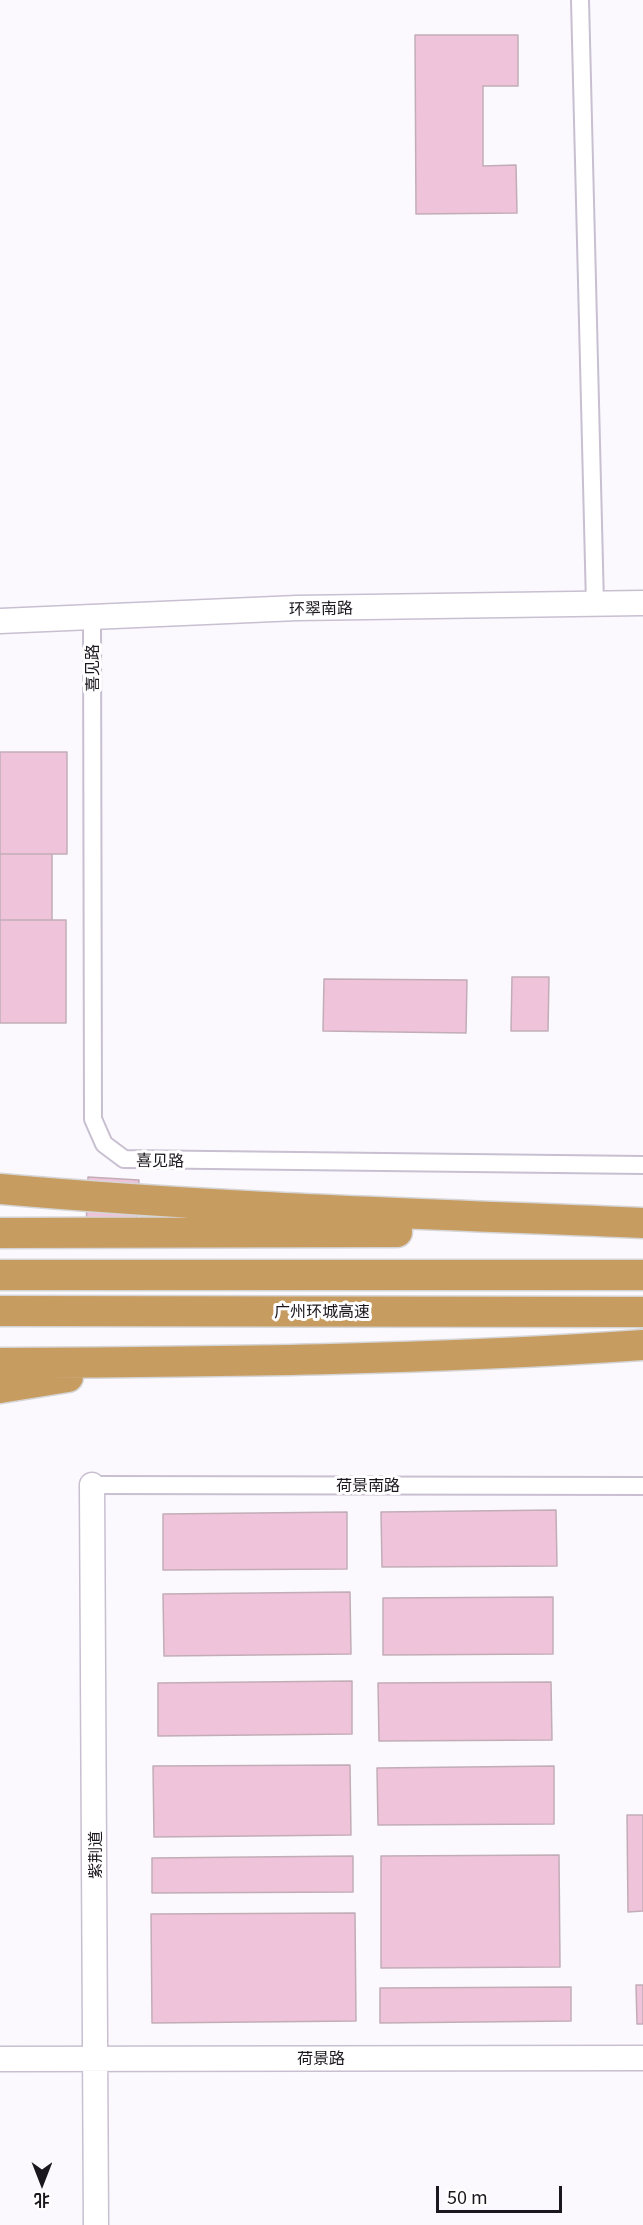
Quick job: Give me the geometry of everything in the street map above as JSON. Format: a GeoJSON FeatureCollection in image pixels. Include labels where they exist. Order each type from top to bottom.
{"type":"FeatureCollection","features":[{"type":"Feature","properties":{"kind":"highway"},"geometry":{"type":"LineString","coordinates":[[0,1189],[232,1205],[643,1223]]}},
{"type":"Feature","properties":{"kind":"highway"},"geometry":{"type":"LineString","coordinates":[[0,1233],[643,1232]]}},
{"type":"Feature","properties":{"kind":"highway"},"geometry":{"type":"LineString","coordinates":[[0,1275],[643,1275]]}},
{"type":"Feature","properties":{"kind":"highway","name":"广州环城高速"},"geometry":{"type":"LineString","coordinates":[[0,1311],[643,1312]]}},
{"type":"Feature","properties":{"kind":"highway"},"geometry":{"type":"LineString","coordinates":[[0,1363],[541,1351],[643,1345]]}},
{"type":"Feature","properties":{"kind":"highway"},"geometry":{"type":"LineString","coordinates":[[0,1388],[143,1366],[238,1359]]}},
{"type":"Feature","properties":{"kind":"street"},"geometry":{"type":"LineString","coordinates":[[580,0],[595,604]]}},
{"type":"Feature","properties":{"kind":"street","name":"环翠南路"},"geometry":{"type":"LineString","coordinates":[[0,621],[297,608],[643,603]]}},
{"type":"Feature","properties":{"kind":"street","name":"喜见路"},"geometry":{"type":"LineString","coordinates":[[92,617],[93,1119],[104,1144],[124,1159],[643,1165]]}},
{"type":"Feature","properties":{"kind":"street","name":"荷景南路"},"geometry":{"type":"LineString","coordinates":[[92,1485],[643,1486]]}},
{"type":"Feature","properties":{"kind":"street","name":"紫荆道"},"geometry":{"type":"LineString","coordinates":[[92,1485],[97,2058],[96,2225]]}},
{"type":"Feature","properties":{"kind":"street","name":"荷景路"},"geometry":{"type":"LineString","coordinates":[[0,2059],[643,2058]]}},
{"type":"Feature","properties":{"kind":"building"},"geometry":{"type":"Polygon","coordinates":[[[415,35],[518,35],[518,86],[483,86],[483,166],[516,165],[517,213],[416,214],[415,35]]]}},
{"type":"Feature","properties":{"kind":"building"},"geometry":{"type":"Polygon","coordinates":[[[0,752],[67,752],[67,854],[0,854],[0,752]]]}},
{"type":"Feature","properties":{"kind":"building"},"geometry":{"type":"Polygon","coordinates":[[[0,854],[52,854],[52,920],[0,920],[0,854]]]}},
{"type":"Feature","properties":{"kind":"building"},"geometry":{"type":"Polygon","coordinates":[[[0,920],[66,920],[66,1023],[0,1023],[0,920]]]}},
{"type":"Feature","properties":{"kind":"building"},"geometry":{"type":"Polygon","coordinates":[[[512,977],[549,977],[548,1031],[511,1031],[512,977]]]}},
{"type":"Feature","properties":{"kind":"building"},"geometry":{"type":"Polygon","coordinates":[[[324,979],[467,980],[466,1033],[323,1031],[324,979]]]}},
{"type":"Feature","properties":{"kind":"building"},"geometry":{"type":"Polygon","coordinates":[[[88,1177],[139,1180],[136,1231],[86,1229],[88,1177]]]}},
{"type":"Feature","properties":{"kind":"building"},"geometry":{"type":"Polygon","coordinates":[[[556,1510],[557,1566],[382,1567],[381,1512],[556,1510]]]}},
{"type":"Feature","properties":{"kind":"building"},"geometry":{"type":"Polygon","coordinates":[[[347,1512],[347,1569],[163,1570],[163,1514],[347,1512]]]}},
{"type":"Feature","properties":{"kind":"building"},"geometry":{"type":"Polygon","coordinates":[[[350,1592],[351,1654],[164,1656],[163,1594],[350,1592]]]}},
{"type":"Feature","properties":{"kind":"building"},"geometry":{"type":"Polygon","coordinates":[[[553,1597],[553,1654],[383,1655],[383,1598],[553,1597]]]}},
{"type":"Feature","properties":{"kind":"building"},"geometry":{"type":"Polygon","coordinates":[[[352,1681],[352,1734],[158,1736],[158,1683],[352,1681]]]}},
{"type":"Feature","properties":{"kind":"building"},"geometry":{"type":"Polygon","coordinates":[[[551,1682],[552,1740],[379,1741],[378,1683],[551,1682]]]}},
{"type":"Feature","properties":{"kind":"building"},"geometry":{"type":"Polygon","coordinates":[[[350,1765],[351,1835],[154,1837],[153,1766],[350,1765]]]}},
{"type":"Feature","properties":{"kind":"building"},"geometry":{"type":"Polygon","coordinates":[[[554,1766],[554,1824],[378,1825],[377,1768],[554,1766]]]}},
{"type":"Feature","properties":{"kind":"building"},"geometry":{"type":"Polygon","coordinates":[[[627,1815],[643,1815],[643,1911],[628,1912],[627,1815]]]}},
{"type":"Feature","properties":{"kind":"building"},"geometry":{"type":"Polygon","coordinates":[[[559,1855],[560,1967],[381,1968],[381,1856],[559,1855]]]}},
{"type":"Feature","properties":{"kind":"building"},"geometry":{"type":"Polygon","coordinates":[[[353,1856],[353,1892],[152,1893],[152,1858],[353,1856]]]}},
{"type":"Feature","properties":{"kind":"building"},"geometry":{"type":"Polygon","coordinates":[[[355,1913],[356,2021],[152,2023],[151,1914],[355,1913]]]}},
{"type":"Feature","properties":{"kind":"building"},"geometry":{"type":"Polygon","coordinates":[[[636,1985],[643,1985],[643,2024],[637,2024],[636,1985]]]}},
{"type":"Feature","properties":{"kind":"building"},"geometry":{"type":"Polygon","coordinates":[[[571,1987],[571,2021],[380,2023],[380,1988],[571,1987]]]}}]}
